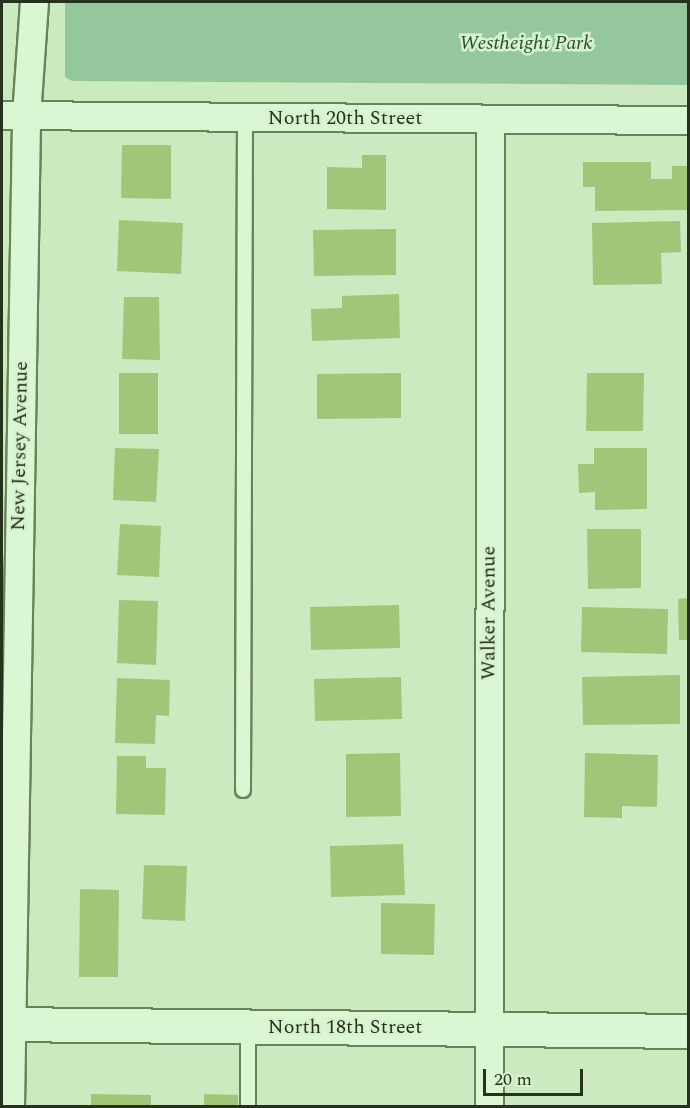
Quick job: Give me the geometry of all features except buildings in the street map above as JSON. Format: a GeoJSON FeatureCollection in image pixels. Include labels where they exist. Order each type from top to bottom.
{"type":"FeatureCollection","features":[{"type":"Feature","properties":{"kind":"main road","name":"North 18th Street"},"geometry":{"type":"LineString","coordinates":[[6,1024],[688,1030]]}},
{"type":"Feature","properties":{"kind":"street","name":"New Jersey Avenue"},"geometry":{"type":"LineString","coordinates":[[10,1107],[6,1024],[14,116],[34,2]]}},
{"type":"Feature","properties":{"kind":"street","name":"North 20th Street"},"geometry":{"type":"LineString","coordinates":[[14,116],[688,120]]}},
{"type":"Feature","properties":{"kind":"street","name":"Walker Avenue"},"geometry":{"type":"LineString","coordinates":[[489,1107],[490,120]]}},
{"type":"Feature","properties":{"kind":"lane"},"geometry":{"type":"LineString","coordinates":[[243,790],[245,118]]}},
{"type":"Feature","properties":{"kind":"lane"},"geometry":{"type":"LineString","coordinates":[[248,1026],[248,1107]]}},
{"type":"Feature","properties":{"kind":"green space","name":"Westheight Park"},"geometry":{"type":"Polygon","coordinates":[[[65,2],[688,2],[688,85],[72,81],[65,77],[65,2]]]}}]}
